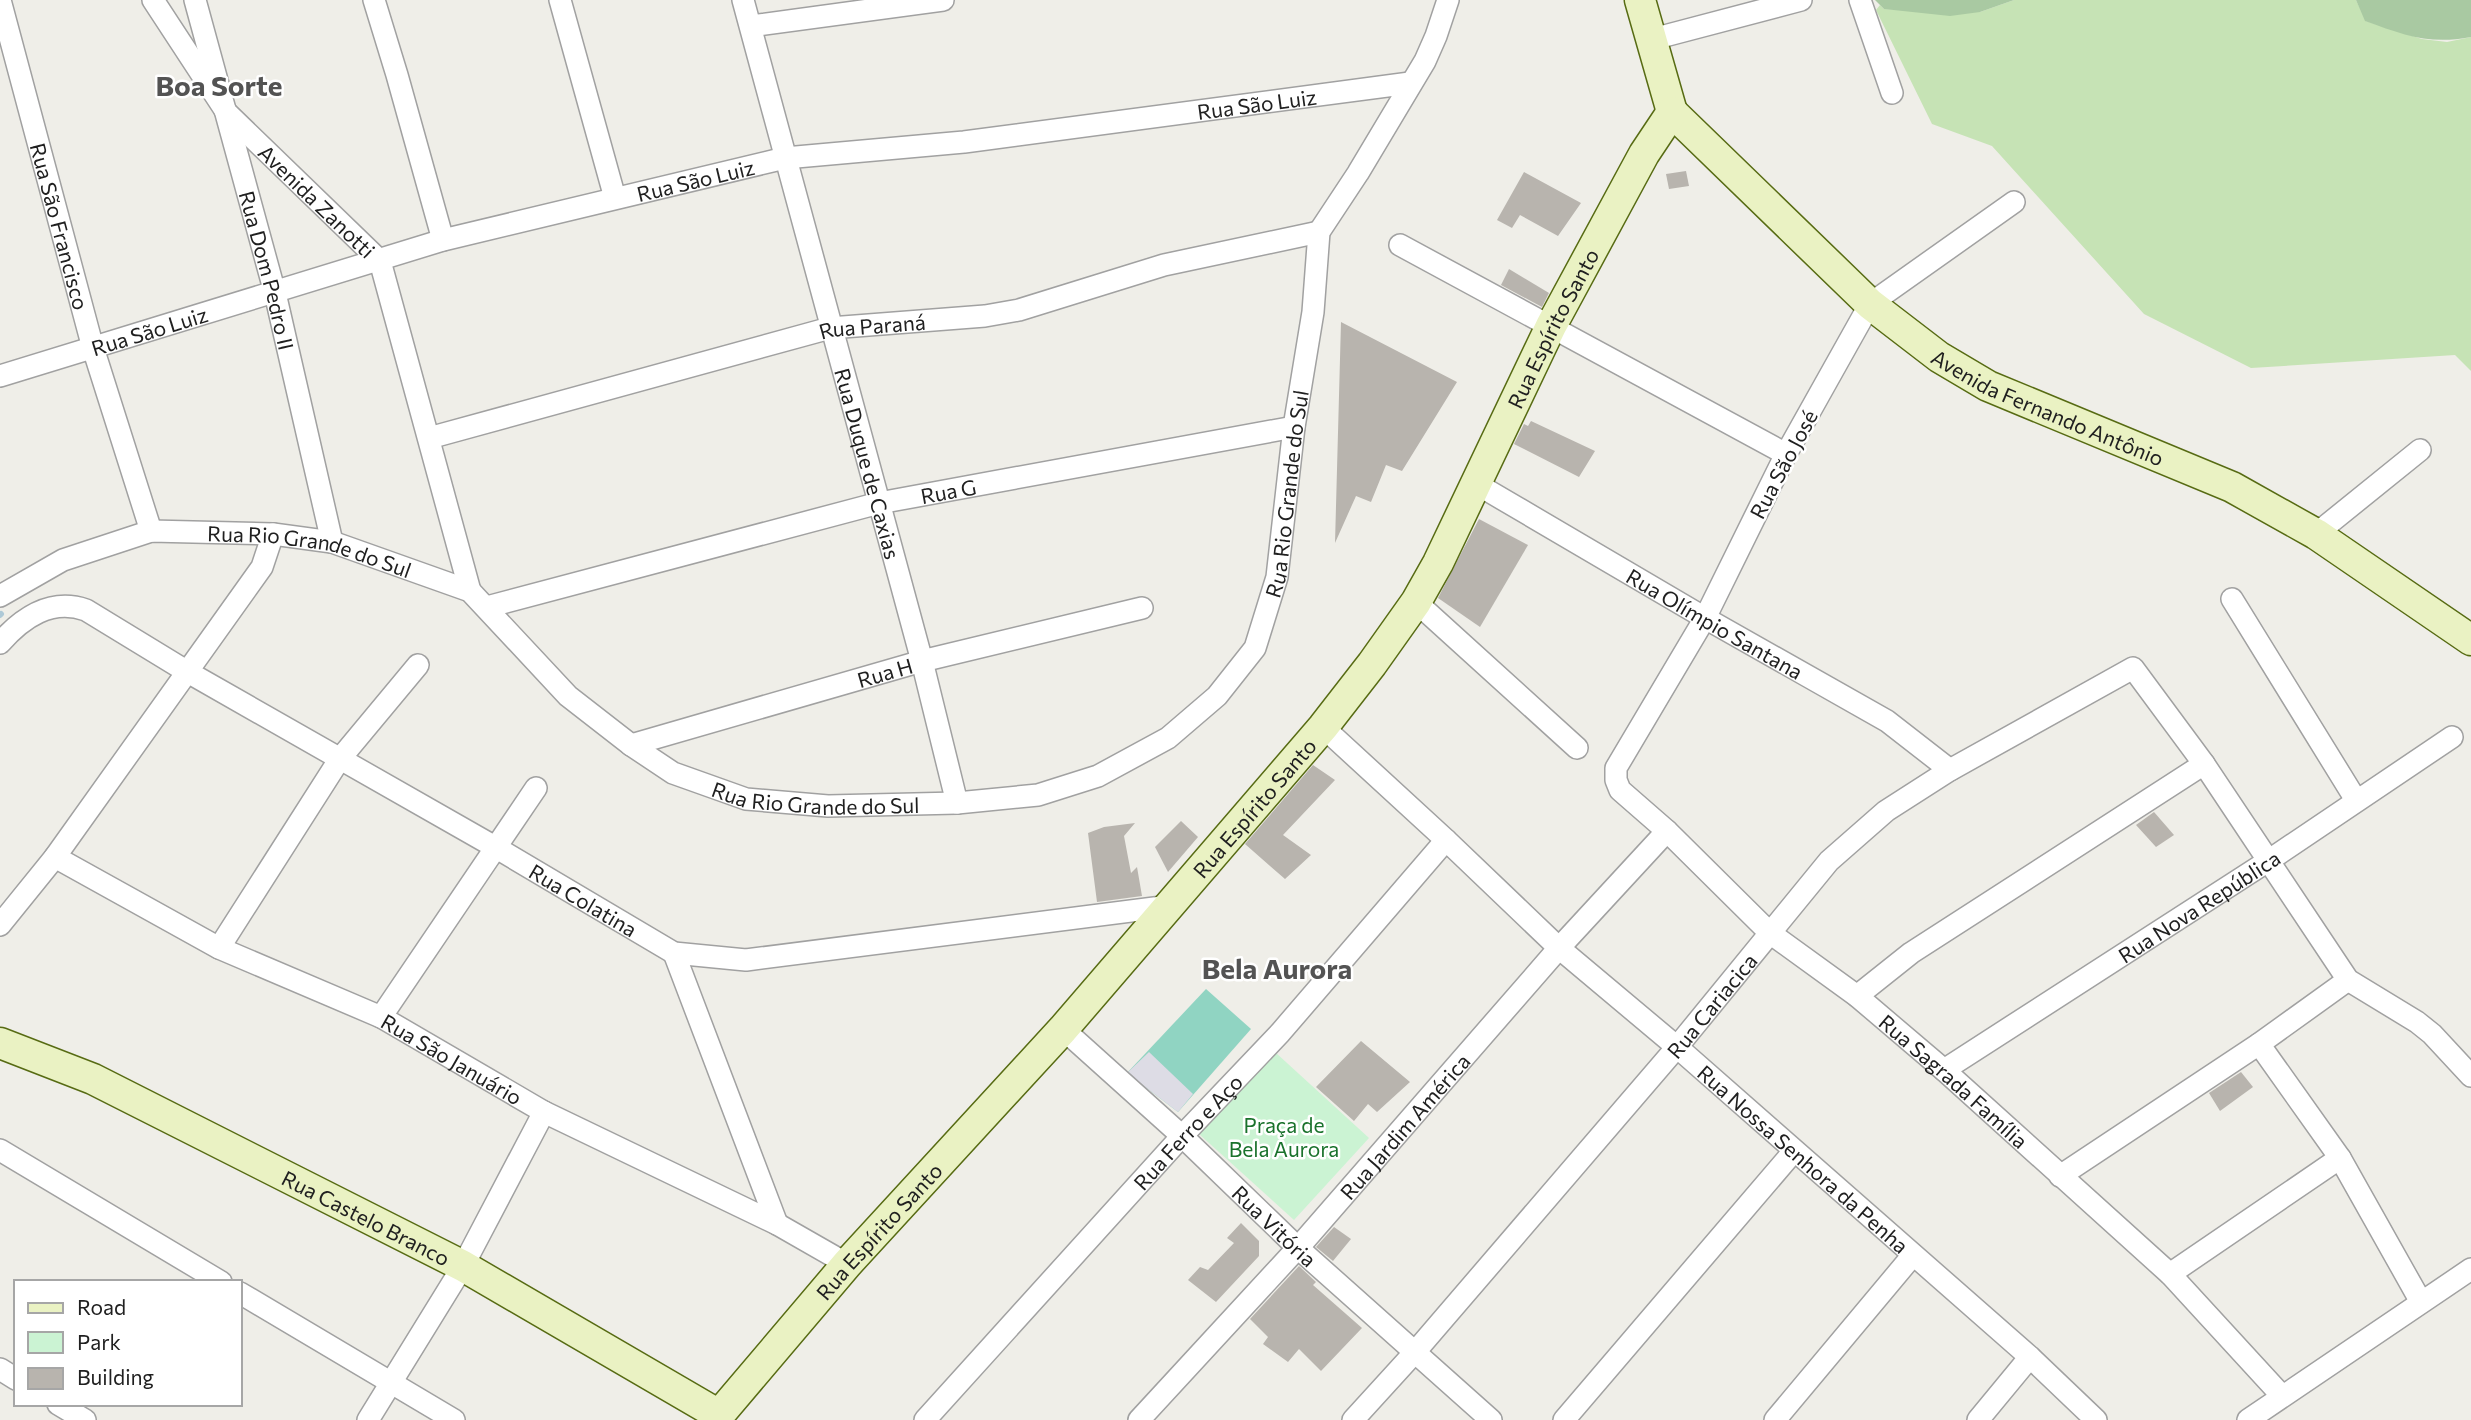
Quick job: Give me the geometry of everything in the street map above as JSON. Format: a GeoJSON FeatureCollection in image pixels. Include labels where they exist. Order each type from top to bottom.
{"type":"FeatureCollection","features":[{"type":"Feature","properties":{"kind":"street","name":"Rua São Francisco"},"geometry":{"type":"LineString","coordinates":[[0,0],[93,348],[151,531]]}},
{"type":"Feature","properties":{"kind":"street","name":"Avenida Zanotti"},"geometry":{"type":"LineString","coordinates":[[153,0],[227,113],[380,261],[470,590]]}},
{"type":"Feature","properties":{"kind":"street","name":"Rua Dom Pedro II"},"geometry":{"type":"LineString","coordinates":[[195,0],[275,293],[332,542]]}},
{"type":"Feature","properties":{"kind":"street"},"geometry":{"type":"LineString","coordinates":[[374,0],[443,240]]}},
{"type":"Feature","properties":{"kind":"street"},"geometry":{"type":"LineString","coordinates":[[560,0],[615,198]]}},
{"type":"Feature","properties":{"kind":"street","name":"Rua Duque de Caxias"},"geometry":{"type":"LineString","coordinates":[[743,0],[922,661],[957,803]]}},
{"type":"Feature","properties":{"kind":"street"},"geometry":{"type":"LineString","coordinates":[[751,26],[943,0]]}},
{"type":"Feature","properties":{"kind":"street"},"geometry":{"type":"LineString","coordinates":[[1319,232],[1425,61],[1448,0]]}},
{"type":"Feature","properties":{"kind":"street"},"geometry":{"type":"LineString","coordinates":[[1640,0],[1672,111]]}},
{"type":"Feature","properties":{"kind":"street"},"geometry":{"type":"LineString","coordinates":[[1653,40],[1801,0]]}},
{"type":"Feature","properties":{"kind":"street"},"geometry":{"type":"LineString","coordinates":[[1860,0],[1892,93]]}},
{"type":"Feature","properties":{"kind":"street","name":"Rua São Luiz"},"geometry":{"type":"LineString","coordinates":[[0,376],[443,240],[785,158],[964,142],[1410,83]]}},
{"type":"Feature","properties":{"kind":"street","name":"Avenida Fernando Antônio"},"geometry":{"type":"LineString","coordinates":[[1672,111],[1870,304],[1938,357],[1988,386],[2232,487],[2316,534],[2471,640]]}},
{"type":"Feature","properties":{"kind":"street","name":"Rua Espírito Santo"},"geometry":{"type":"LineString","coordinates":[[717,1418],[847,1265],[1063,1029],[1373,664],[1416,602],[1438,563],[1551,326],[1644,154],[1672,111]]}},
{"type":"Feature","properties":{"kind":"street","name":"Rua São José"},"geometry":{"type":"LineString","coordinates":[[1616,780],[1616,768],[1705,618],[1786,454],[1870,304],[2014,202]]}},
{"type":"Feature","properties":{"kind":"street","name":"Rua Paraná"},"geometry":{"type":"LineString","coordinates":[[429,438],[830,328],[985,316],[1019,310],[1164,265],[1319,232]]}},
{"type":"Feature","properties":{"kind":"street","name":"Rua Rio Grande do Sul"},"geometry":{"type":"LineString","coordinates":[[0,596],[63,560],[151,531],[273,534],[332,542],[470,590],[568,696],[631,745],[673,773],[746,799],[828,806],[957,803],[1038,795],[1098,776],[1168,738],[1217,696],[1255,648],[1277,577],[1294,427],[1312,312],[1319,232]]}},
{"type":"Feature","properties":{"kind":"street"},"geometry":{"type":"LineString","coordinates":[[1400,245],[1786,454]]}},
{"type":"Feature","properties":{"kind":"street","name":"Rua G"},"geometry":{"type":"LineString","coordinates":[[486,607],[879,503],[1294,427]]}},
{"type":"Feature","properties":{"kind":"street"},"geometry":{"type":"LineString","coordinates":[[2316,534],[2420,450]]}},
{"type":"Feature","properties":{"kind":"street","name":"Rua Olímpio Santana"},"geometry":{"type":"LineString","coordinates":[[1475,483],[1887,721],[1950,770]]}},
{"type":"Feature","properties":{"kind":"street"},"geometry":{"type":"LineString","coordinates":[[0,925],[55,857],[262,567],[273,534]]}},
{"type":"Feature","properties":{"kind":"street"},"geometry":{"type":"LineString","coordinates":[[2232,599],[2356,800]]}},
{"type":"Feature","properties":{"kind":"street"},"geometry":{"type":"LineString","coordinates":[[1416,602],[1577,748]]}},
{"type":"Feature","properties":{"kind":"street","name":"Rua Colatina"},"geometry":{"type":"LineString","coordinates":[[0,643],[13,629],[38,612],[58,605],[73,605],[86,610],[186,671],[495,847],[674,953],[746,960],[1170,906]]}},
{"type":"Feature","properties":{"kind":"street","name":"Rua H"},"geometry":{"type":"LineString","coordinates":[[631,745],[922,661],[1142,608]]}},
{"type":"Feature","properties":{"kind":"street"},"geometry":{"type":"LineString","coordinates":[[219,948],[339,760],[418,665]]}},
{"type":"Feature","properties":{"kind":"street","name":"Rua Cariacica"},"geometry":{"type":"LineString","coordinates":[[1353,1420],[1415,1352],[1677,1047],[1829,861],[1886,811],[1950,770],[2133,668],[2204,764]]}},
{"type":"Feature","properties":{"kind":"street","name":"Rua Nossa Senhora da Penha"},"geometry":{"type":"LineString","coordinates":[[1322,727],[1559,948],[1677,1047],[2030,1357],[2095,1420]]}},
{"type":"Feature","properties":{"kind":"street","name":"Rua Nova República"},"geometry":{"type":"LineString","coordinates":[[1944,1070],[2268,861],[2452,737]]}},
{"type":"Feature","properties":{"kind":"street"},"geometry":{"type":"LineString","coordinates":[[1857,996],[1911,953],[2204,764],[2347,980],[2417,1022],[2432,1034],[2471,1076]]}},
{"type":"Feature","properties":{"kind":"street","name":"Rua Sagrada Família"},"geometry":{"type":"LineString","coordinates":[[1616,780],[1620,790],[1667,831],[1770,933],[1857,996],[1944,1070],[2170,1274],[2282,1396]]}},
{"type":"Feature","properties":{"kind":"street"},"geometry":{"type":"LineString","coordinates":[[381,1017],[537,788]]}},
{"type":"Feature","properties":{"kind":"street","name":"Rua Jardim América"},"geometry":{"type":"LineString","coordinates":[[1139,1420],[1298,1248],[1559,948],[1667,831]]}},
{"type":"Feature","properties":{"kind":"street","name":"Rua Ferro e Aço"},"geometry":{"type":"LineString","coordinates":[[925,1420],[1182,1136],[1280,1033],[1446,840]]}},
{"type":"Feature","properties":{"kind":"street","name":"Rua São Januário"},"geometry":{"type":"LineString","coordinates":[[55,857],[219,948],[381,1017],[544,1112],[777,1224],[847,1265]]}},
{"type":"Feature","properties":{"kind":"street"},"geometry":{"type":"LineString","coordinates":[[674,953],[777,1224]]}},
{"type":"Feature","properties":{"kind":"street"},"geometry":{"type":"LineString","coordinates":[[2060,1176],[2259,1044],[2347,980]]}},
{"type":"Feature","properties":{"kind":"street","name":"Rua Vitória"},"geometry":{"type":"LineString","coordinates":[[1063,1029],[1182,1136],[1298,1248],[1491,1420]]}},
{"type":"Feature","properties":{"kind":"street","name":"Rua Castelo Branco"},"geometry":{"type":"LineString","coordinates":[[0,1043],[93,1079],[463,1266],[717,1418]]}},
{"type":"Feature","properties":{"kind":"street"},"geometry":{"type":"LineString","coordinates":[[2259,1044],[2340,1158],[2421,1302]]}},
{"type":"Feature","properties":{"kind":"street"},"geometry":{"type":"LineString","coordinates":[[368,1420],[463,1266],[544,1112]]}},
{"type":"Feature","properties":{"kind":"street"},"geometry":{"type":"LineString","coordinates":[[0,1150],[218,1280]]}},
{"type":"Feature","properties":{"kind":"street"},"geometry":{"type":"LineString","coordinates":[[1564,1420],[1794,1151]]}},
{"type":"Feature","properties":{"kind":"street"},"geometry":{"type":"LineString","coordinates":[[2170,1274],[2340,1158]]}},
{"type":"Feature","properties":{"kind":"street"},"geometry":{"type":"LineString","coordinates":[[1775,1420],[1913,1255]]}},
{"type":"Feature","properties":{"kind":"street"},"geometry":{"type":"LineString","coordinates":[[2248,1420],[2471,1269]]}},
{"type":"Feature","properties":{"kind":"street"},"geometry":{"type":"LineString","coordinates":[[242,1294],[454,1420]]}},
{"type":"Feature","properties":{"kind":"street"},"geometry":{"type":"LineString","coordinates":[[1978,1420],[2030,1357]]}},
{"type":"Feature","properties":{"kind":"street"},"geometry":{"type":"LineString","coordinates":[[61,1406],[85,1420]]}},
{"type":"Feature","properties":{"kind":"green space"},"geometry":{"type":"Polygon","coordinates":[[[1875,0],[2014,0],[1980,12],[1950,16],[1884,9],[1875,0]]]}},
{"type":"Feature","properties":{"kind":"green space"},"geometry":{"type":"Polygon","coordinates":[[[2014,0],[2356,0],[2366,21],[2422,39],[2447,42],[2471,37],[2471,371],[2455,355],[2251,368],[2144,314],[1992,146],[1932,124],[1876,10],[1880,5],[1884,9],[1980,12],[2014,0]]]}},
{"type":"Feature","properties":{"kind":"green space"},"geometry":{"type":"Polygon","coordinates":[[[2356,0],[2471,0],[2471,37],[2442,40],[2392,31],[2365,21],[2356,0]]]}},
{"type":"Feature","properties":{"kind":"green space"},"geometry":{"type":"Polygon","coordinates":[[[1206,989],[1251,1029],[1178,1112],[1127,1073],[1206,989]]]}},
{"type":"Feature","properties":{"kind":"green space","name":"Praça de Bela Aurora"},"geometry":{"type":"Polygon","coordinates":[[[1275,1052],[1369,1138],[1294,1220],[1199,1134],[1275,1052]]]}},
{"type":"Feature","properties":{"kind":"shaded area"},"geometry":{"type":"Polygon","coordinates":[[[1149,1052],[1193,1094],[1178,1112],[1127,1073],[1149,1052]]]}},
{"type":"Feature","properties":{"kind":"building"},"geometry":{"type":"Polygon","coordinates":[[[1686,171],[1689,186],[1669,189],[1666,174],[1686,171]]]}},
{"type":"Feature","properties":{"kind":"building"},"geometry":{"type":"Polygon","coordinates":[[[1524,172],[1581,203],[1558,236],[1520,215],[1512,228],[1497,220],[1524,172]]]}},
{"type":"Feature","properties":{"kind":"building"},"geometry":{"type":"Polygon","coordinates":[[[1509,269],[1549,293],[1542,307],[1501,285],[1509,269]]]}},
{"type":"Feature","properties":{"kind":"building"},"geometry":{"type":"Polygon","coordinates":[[[1341,322],[1457,382],[1402,471],[1386,465],[1371,502],[1356,496],[1335,543],[1341,322]]]}},
{"type":"Feature","properties":{"kind":"building"},"geometry":{"type":"Polygon","coordinates":[[[1531,421],[1595,451],[1579,477],[1514,444],[1524,424],[1528,426],[1531,421]]]}},
{"type":"Feature","properties":{"kind":"building"},"geometry":{"type":"Polygon","coordinates":[[[1479,519],[1528,545],[1480,627],[1438,598],[1479,519]]]}},
{"type":"Feature","properties":{"kind":"building"},"geometry":{"type":"Polygon","coordinates":[[[1313,765],[1335,780],[1283,835],[1311,855],[1285,879],[1245,844],[1313,765]]]}},
{"type":"Feature","properties":{"kind":"building"},"geometry":{"type":"Polygon","coordinates":[[[2154,812],[2174,835],[2156,847],[2136,825],[2154,812]]]}},
{"type":"Feature","properties":{"kind":"building"},"geometry":{"type":"Polygon","coordinates":[[[1181,821],[1198,837],[1168,872],[1155,847],[1181,821]]]}},
{"type":"Feature","properties":{"kind":"building"},"geometry":{"type":"Polygon","coordinates":[[[1135,823],[1124,836],[1131,873],[1137,867],[1142,896],[1097,902],[1088,833],[1104,827],[1135,823]]]}},
{"type":"Feature","properties":{"kind":"building"},"geometry":{"type":"Polygon","coordinates":[[[1361,1041],[1410,1082],[1377,1112],[1368,1104],[1354,1121],[1316,1087],[1361,1041]]]}},
{"type":"Feature","properties":{"kind":"building"},"geometry":{"type":"Polygon","coordinates":[[[2241,1072],[2253,1087],[2220,1111],[2209,1093],[2241,1072]]]}},
{"type":"Feature","properties":{"kind":"building"},"geometry":{"type":"Polygon","coordinates":[[[1241,1223],[1259,1241],[1259,1256],[1216,1302],[1188,1280],[1200,1267],[1208,1270],[1234,1243],[1227,1238],[1241,1223]]]}},
{"type":"Feature","properties":{"kind":"building"},"geometry":{"type":"Polygon","coordinates":[[[1334,1227],[1351,1239],[1333,1261],[1316,1247],[1334,1227]]]}},
{"type":"Feature","properties":{"kind":"building"},"geometry":{"type":"Polygon","coordinates":[[[1299,1266],[1316,1282],[1313,1285],[1362,1328],[1321,1371],[1299,1349],[1288,1362],[1263,1344],[1268,1337],[1250,1319],[1299,1266]]]}},
{"type":"Feature","properties":{"kind":"district","name":"Boa Sorte"},"geometry":{"type":"Point","coordinates":[219,85]}},
{"type":"Feature","properties":{"kind":"district","name":"Bela Aurora"},"geometry":{"type":"Point","coordinates":[1277,968]}}]}
